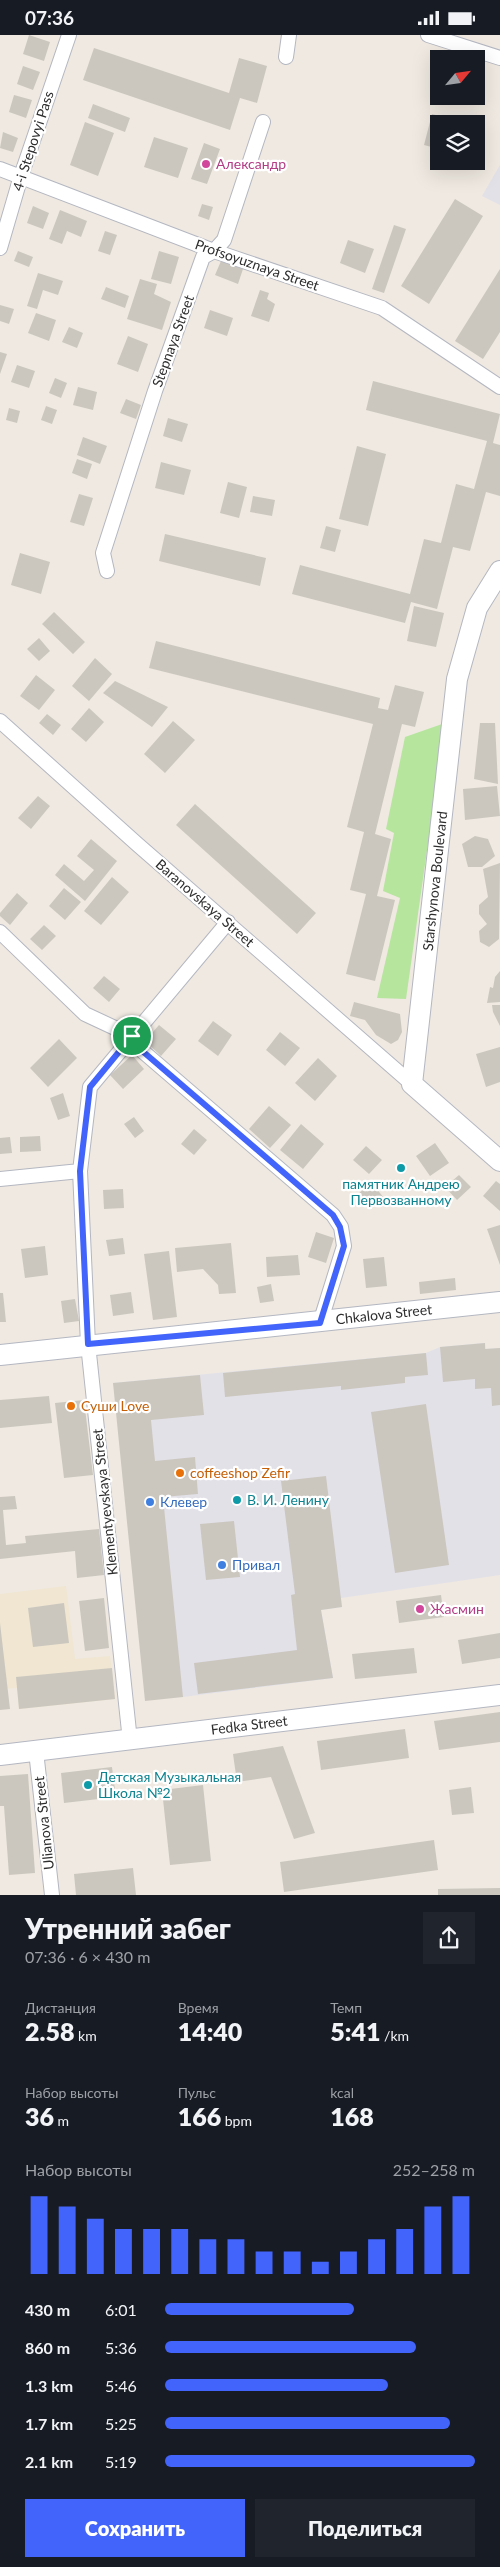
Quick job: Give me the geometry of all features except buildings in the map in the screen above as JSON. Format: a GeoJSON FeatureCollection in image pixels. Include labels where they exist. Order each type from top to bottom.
{"type":"FeatureCollection","features":[{"type":"Feature","properties":{"kind":"main road","name":"Starshynova Boulevard"},"geometry":{"type":"LineString","coordinates":[[412,1084],[457,679],[477,608],[500,571]]}},
{"type":"Feature","properties":{"kind":"main road"},"geometry":{"type":"LineString","coordinates":[[412,1084],[500,1161]]}},
{"type":"Feature","properties":{"kind":"main road","name":"Chkalova Street"},"geometry":{"type":"LineString","coordinates":[[0,1355],[88,1344],[320,1323],[500,1302]]}},
{"type":"Feature","properties":{"kind":"main road","name":"Fedka Street"},"geometry":{"type":"LineString","coordinates":[[0,1755],[130,1741],[500,1695]]}},
{"type":"Feature","properties":{"kind":"street","name":"4-i Stepovyi Pass"},"geometry":{"type":"LineString","coordinates":[[0,248],[21,176],[68,35]]}},
{"type":"Feature","properties":{"kind":"street"},"geometry":{"type":"LineString","coordinates":[[286,57],[289,35]]}},
{"type":"Feature","properties":{"kind":"street"},"geometry":{"type":"LineString","coordinates":[[428,35],[500,58]]}},
{"type":"Feature","properties":{"kind":"street","name":"Stepnaya Street"},"geometry":{"type":"LineString","coordinates":[[107,571],[103,553],[155,391],[203,257],[214,251],[224,240],[264,122]]}},
{"type":"Feature","properties":{"kind":"street","name":"Profsoyuznaya Street"},"geometry":{"type":"LineString","coordinates":[[0,169],[214,251],[382,308],[500,387]]}},
{"type":"Feature","properties":{"kind":"street","name":"Baranovskaya Street"},"geometry":{"type":"LineString","coordinates":[[0,721],[137,844],[412,1084]]}},
{"type":"Feature","properties":{"kind":"street","name":"Klementyevskaya Street"},"geometry":{"type":"LineString","coordinates":[[130,1741],[88,1344],[80,1171],[90,1087],[228,922]]}},
{"type":"Feature","properties":{"kind":"street"},"geometry":{"type":"LineString","coordinates":[[0,933],[85,1014],[132,1036],[140,1049],[333,1215],[340,1227],[344,1246],[320,1323]]}},
{"type":"Feature","properties":{"kind":"street"},"geometry":{"type":"LineString","coordinates":[[0,1179],[80,1171]]}},
{"type":"Feature","properties":{"kind":"street","name":"Ulianova Street"},"geometry":{"type":"LineString","coordinates":[[36,1751],[52,1895]]}},
{"type":"Feature","properties":{"kind":"shaded area"},"geometry":{"type":"Polygon","coordinates":[[[500,165],[500,205],[482,196],[500,165]]]}},
{"type":"Feature","properties":{"kind":"shaded area"},"geometry":{"type":"Polygon","coordinates":[[[485,1343],[486,1349],[500,1348],[500,1575],[341,1598],[342,1607],[321,1610],[333,1678],[183,1697],[113,1383],[426,1353],[440,1347],[485,1343]]]}},
{"type":"Feature","properties":{"kind":"shaded area"},"geometry":{"type":"Polygon","coordinates":[[[66,1586],[75,1659],[110,1656],[115,1699],[19,1709],[17,1688],[0,1689],[0,1594],[66,1586]]]}},
{"type":"Feature","properties":{"kind":"green space"},"geometry":{"type":"Polygon","coordinates":[[[445,723],[406,999],[377,998],[400,898],[383,891],[394,833],[386,829],[405,737],[445,723]]]}},
{"type":"Feature","properties":{"kind":"place","name":"Александр"},"geometry":{"type":"Point","coordinates":[206,164]}},
{"type":"Feature","properties":{"kind":"place","name":"памятник Андрею Первозванному"},"geometry":{"type":"Point","coordinates":[401,1168]}},
{"type":"Feature","properties":{"kind":"place","name":"Суши Love"},"geometry":{"type":"Point","coordinates":[71,1406]}},
{"type":"Feature","properties":{"kind":"place","name":"coffeeshop Zefir"},"geometry":{"type":"Point","coordinates":[180,1473]}},
{"type":"Feature","properties":{"kind":"place","name":"В. И. Ленину"},"geometry":{"type":"Point","coordinates":[237,1500]}},
{"type":"Feature","properties":{"kind":"place","name":"Клевер"},"geometry":{"type":"Point","coordinates":[150,1502]}},
{"type":"Feature","properties":{"kind":"place","name":"Привал"},"geometry":{"type":"Point","coordinates":[222,1565]}},
{"type":"Feature","properties":{"kind":"place","name":"Жасмин"},"geometry":{"type":"Point","coordinates":[420,1609]}},
{"type":"Feature","properties":{"kind":"place","name":"Детская Музыкальная Школа №2"},"geometry":{"type":"Point","coordinates":[88,1785]}},
{"type":"Feature","properties":{"kind":"route"},"geometry":{"type":"LineString","coordinates":[[132,1036],[140,1049],[333,1215],[340,1227],[344,1246],[320,1323],[88,1344],[80,1171],[90,1087],[132,1036]]}}]}
